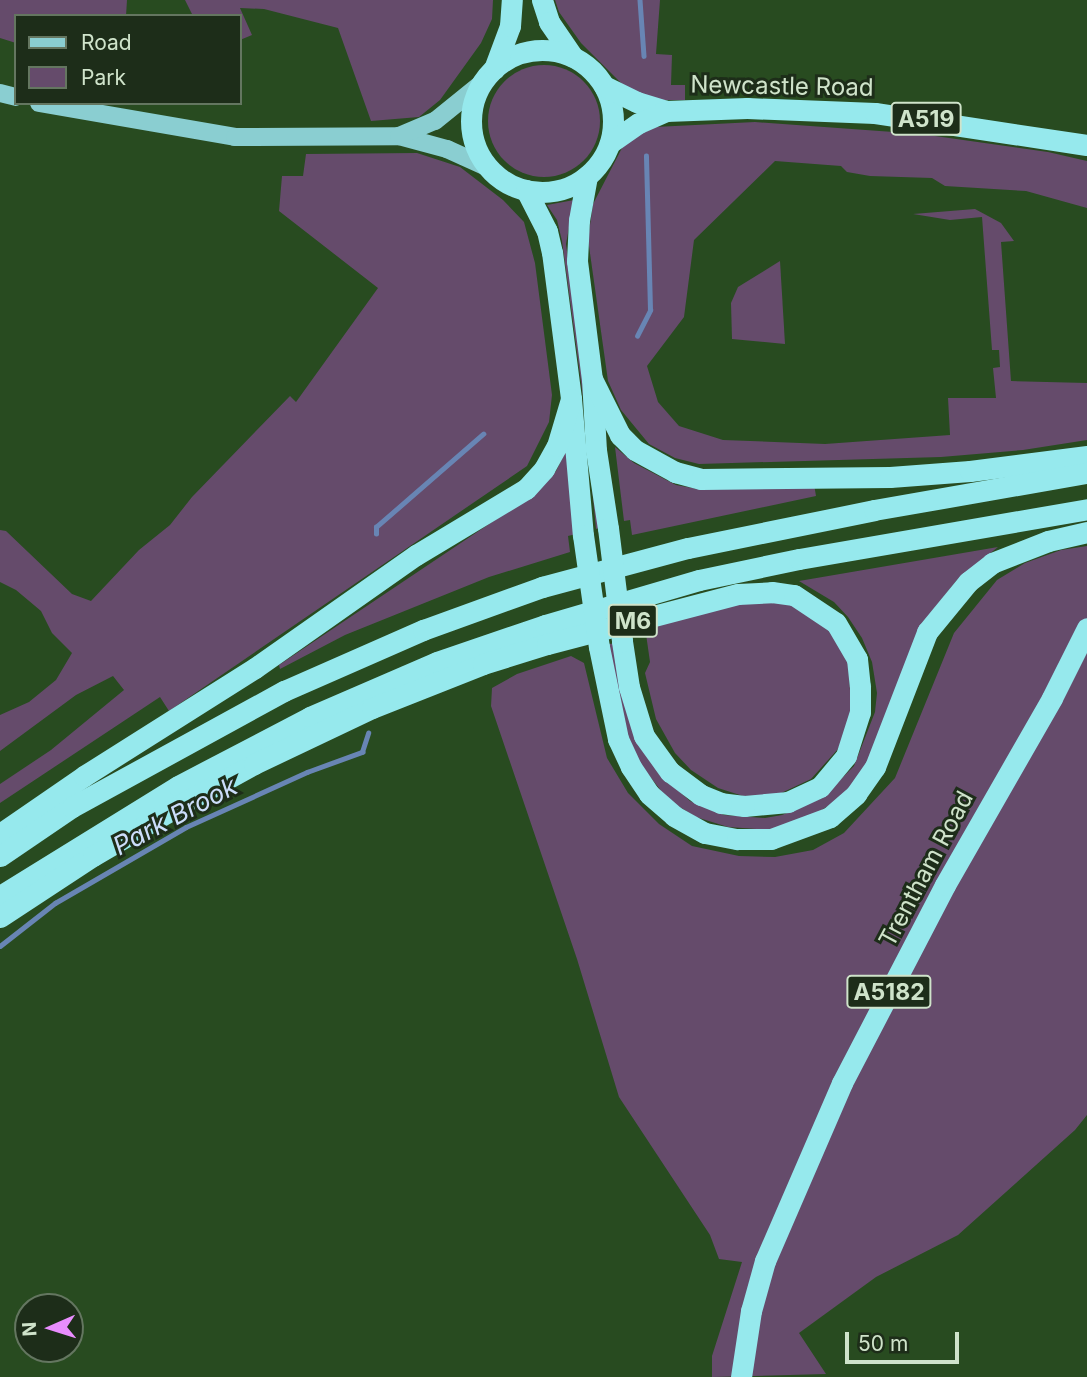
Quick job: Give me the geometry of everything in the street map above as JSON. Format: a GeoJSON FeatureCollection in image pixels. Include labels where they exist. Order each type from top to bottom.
{"type":"FeatureCollection","features":[{"type":"Feature","properties":{"kind":"highway"},"geometry":{"type":"LineString","coordinates":[[488,76],[518,54],[532,51],[553,51],[573,57],[591,69],[604,86],[613,114],[610,143],[601,161],[587,176],[565,189],[526,190],[506,182],[489,169],[472,134],[473,107],[510,26],[512,0]]}},
{"type":"Feature","properties":{"kind":"highway"},"geometry":{"type":"LineString","coordinates":[[542,0],[550,22],[573,57]]}},
{"type":"Feature","properties":{"kind":"highway","name":"Newcastle Road"},"geometry":{"type":"LineString","coordinates":[[604,86],[637,102],[666,111],[747,108],[875,113],[1087,145]]}},
{"type":"Feature","properties":{"kind":"highway","name":"Newcastle Road"},"geometry":{"type":"LineString","coordinates":[[610,143],[639,123],[666,111]]}},
{"type":"Feature","properties":{"kind":"highway","name":"Newcastle Road"},"geometry":{"type":"LineString","coordinates":[[1062,142],[1087,135]]}},
{"type":"Feature","properties":{"kind":"highway","name":"Newcastle Road"},"geometry":{"type":"LineString","coordinates":[[1062,142],[1087,156]]}},
{"type":"Feature","properties":{"kind":"highway","name":"M6"},"geometry":{"type":"LineString","coordinates":[[0,918],[93,856],[185,802],[254,764],[372,708],[483,664],[547,644],[738,594],[772,592],[794,595],[836,623],[857,659],[860,686],[860,712],[846,756],[820,787],[788,802],[744,806],[721,803],[701,795],[670,772],[644,736],[629,687],[622,641],[608,528],[596,450],[592,379],[577,240],[587,176]]}},
{"type":"Feature","properties":{"kind":"highway","name":"M6"},"geometry":{"type":"LineString","coordinates":[[526,190],[547,231],[552,252],[571,399],[583,535],[599,647],[618,739],[631,767],[649,794],[674,816],[705,833],[751,841],[771,839],[830,817],[856,794],[875,767],[927,632],[968,582],[992,563],[1048,541],[1087,532]]}},
{"type":"Feature","properties":{"kind":"highway","name":"M6"},"geometry":{"type":"LineString","coordinates":[[592,379],[620,435],[635,450],[675,472],[701,479],[890,477],[970,471],[1087,456]]}},
{"type":"Feature","properties":{"kind":"highway","name":"M6"},"geometry":{"type":"LineString","coordinates":[[0,834],[83,776],[255,668],[416,555],[526,489],[544,469],[558,446],[571,399]]}},
{"type":"Feature","properties":{"kind":"highway","name":"M6"},"geometry":{"type":"LineString","coordinates":[[0,856],[72,807],[284,691],[423,630],[530,591],[702,545],[874,510],[1087,473]]}},
{"type":"Feature","properties":{"kind":"highway","name":"M6"},"geometry":{"type":"LineString","coordinates":[[0,896],[178,786],[310,717],[437,662],[545,625],[699,580],[799,559],[1087,509]]}},
{"type":"Feature","properties":{"kind":"highway","name":"Trentham Road"},"geometry":{"type":"LineString","coordinates":[[741,1377],[751,1311],[765,1261],[842,1083],[945,885],[1052,698],[1087,628]]}},
{"type":"Feature","properties":{"kind":"main road"},"geometry":{"type":"LineString","coordinates":[[399,136],[435,121],[488,76]]}},
{"type":"Feature","properties":{"kind":"main road"},"geometry":{"type":"LineString","coordinates":[[48,105],[235,137],[399,136],[447,149],[489,169]]}},
{"type":"Feature","properties":{"kind":"green space"},"geometry":{"type":"Polygon","coordinates":[[[0,0],[127,0],[126,14],[14,14],[14,42],[0,38],[0,0]]]}},
{"type":"Feature","properties":{"kind":"green space"},"geometry":{"type":"Polygon","coordinates":[[[185,0],[493,0],[492,19],[481,43],[440,100],[419,117],[371,121],[338,28],[264,9],[240,8],[252,35],[242,39],[242,14],[192,14],[185,0]]]}},
{"type":"Feature","properties":{"kind":"green space"},"geometry":{"type":"Polygon","coordinates":[[[555,0],[660,0],[656,54],[672,55],[671,85],[685,85],[685,100],[655,100],[625,87],[581,43],[559,12],[555,0]]]}},
{"type":"Feature","properties":{"kind":"green space"},"geometry":{"type":"Polygon","coordinates":[[[544,65],[566,69],[584,81],[596,99],[600,121],[596,143],[584,161],[566,173],[544,177],[522,173],[504,161],[492,143],[488,121],[492,99],[504,81],[522,69],[544,65]]]}},
{"type":"Feature","properties":{"kind":"green space"},"geometry":{"type":"Polygon","coordinates":[[[755,122],[921,134],[1048,152],[1087,161],[1087,208],[1026,191],[945,186],[932,178],[870,176],[847,172],[841,166],[775,161],[694,240],[684,317],[647,366],[658,402],[679,426],[723,440],[825,444],[950,435],[948,398],[996,398],[993,368],[1000,367],[999,350],[992,350],[982,217],[950,220],[913,214],[975,209],[1001,223],[1014,241],[1001,242],[1011,381],[1087,383],[1087,440],[1023,450],[941,457],[699,464],[675,458],[649,444],[621,410],[608,381],[588,239],[593,204],[623,146],[631,139],[655,127],[755,122]]]}},
{"type":"Feature","properties":{"kind":"green space"},"geometry":{"type":"Polygon","coordinates":[[[417,153],[460,167],[503,200],[524,222],[535,263],[552,395],[549,422],[527,466],[169,711],[160,697],[0,803],[0,784],[51,750],[124,690],[113,676],[76,695],[0,751],[0,715],[29,702],[56,680],[72,653],[52,633],[41,611],[16,590],[0,582],[0,530],[6,531],[72,594],[91,601],[139,550],[170,525],[192,497],[290,396],[296,402],[378,288],[279,211],[282,176],[303,176],[306,154],[417,153]]]}},
{"type":"Feature","properties":{"kind":"green space"},"geometry":{"type":"Polygon","coordinates":[[[574,200],[566,244],[604,526],[596,529],[584,404],[562,241],[557,220],[547,205],[574,200]]]}},
{"type":"Feature","properties":{"kind":"green space"},"geometry":{"type":"Polygon","coordinates":[[[780,261],[785,344],[732,339],[731,303],[738,287],[780,261]]]}},
{"type":"Feature","properties":{"kind":"green space"},"geometry":{"type":"Polygon","coordinates":[[[615,447],[634,463],[676,485],[698,489],[814,484],[816,496],[632,535],[630,520],[624,521],[615,447]]]}},
{"type":"Feature","properties":{"kind":"green space"},"geometry":{"type":"Polygon","coordinates":[[[567,449],[576,534],[568,536],[570,552],[489,577],[345,635],[280,669],[279,665],[531,496],[556,471],[567,449]]]}},
{"type":"Feature","properties":{"kind":"green space"},"geometry":{"type":"Polygon","coordinates":[[[1087,546],[1087,1115],[1075,1130],[958,1235],[876,1277],[799,1333],[826,1374],[712,1377],[712,1356],[742,1262],[719,1259],[710,1235],[619,1097],[577,959],[491,706],[492,688],[517,674],[571,656],[584,663],[607,758],[628,793],[659,824],[692,846],[739,856],[775,857],[813,850],[844,833],[895,778],[954,633],[997,580],[1025,563],[1061,550],[1087,546]]]}},
{"type":"Feature","properties":{"kind":"green space"},"geometry":{"type":"Polygon","coordinates":[[[998,547],[957,580],[921,625],[864,772],[836,801],[812,816],[771,830],[728,827],[696,817],[678,806],[662,792],[641,765],[625,729],[617,699],[609,644],[619,643],[672,785],[690,801],[724,815],[765,818],[782,815],[822,798],[854,766],[875,712],[877,693],[872,662],[862,638],[848,617],[834,602],[799,581],[998,547]]]}},
{"type":"Feature","properties":{"kind":"green space"},"geometry":{"type":"Polygon","coordinates":[[[746,602],[782,602],[795,606],[828,626],[849,661],[851,721],[838,749],[811,779],[777,795],[743,796],[718,788],[691,770],[675,753],[656,719],[645,673],[650,662],[645,627],[746,602]]]}},
{"type":"Feature","properties":{"kind":"waterway","name":"Park Brook"},"geometry":{"type":"LineString","coordinates":[[640,0],[644,56]]}},
{"type":"Feature","properties":{"kind":"waterway","name":"Park Brook"},"geometry":{"type":"LineString","coordinates":[[637,336],[650,310],[646,156]]}},
{"type":"Feature","properties":{"kind":"waterway","name":"Park Brook"},"geometry":{"type":"LineString","coordinates":[[376,534],[376,527],[483,434]]}},
{"type":"Feature","properties":{"kind":"waterway","name":"Park Brook"},"geometry":{"type":"LineString","coordinates":[[0,946],[55,903],[186,827],[307,772],[362,752],[368,733]]}}]}
